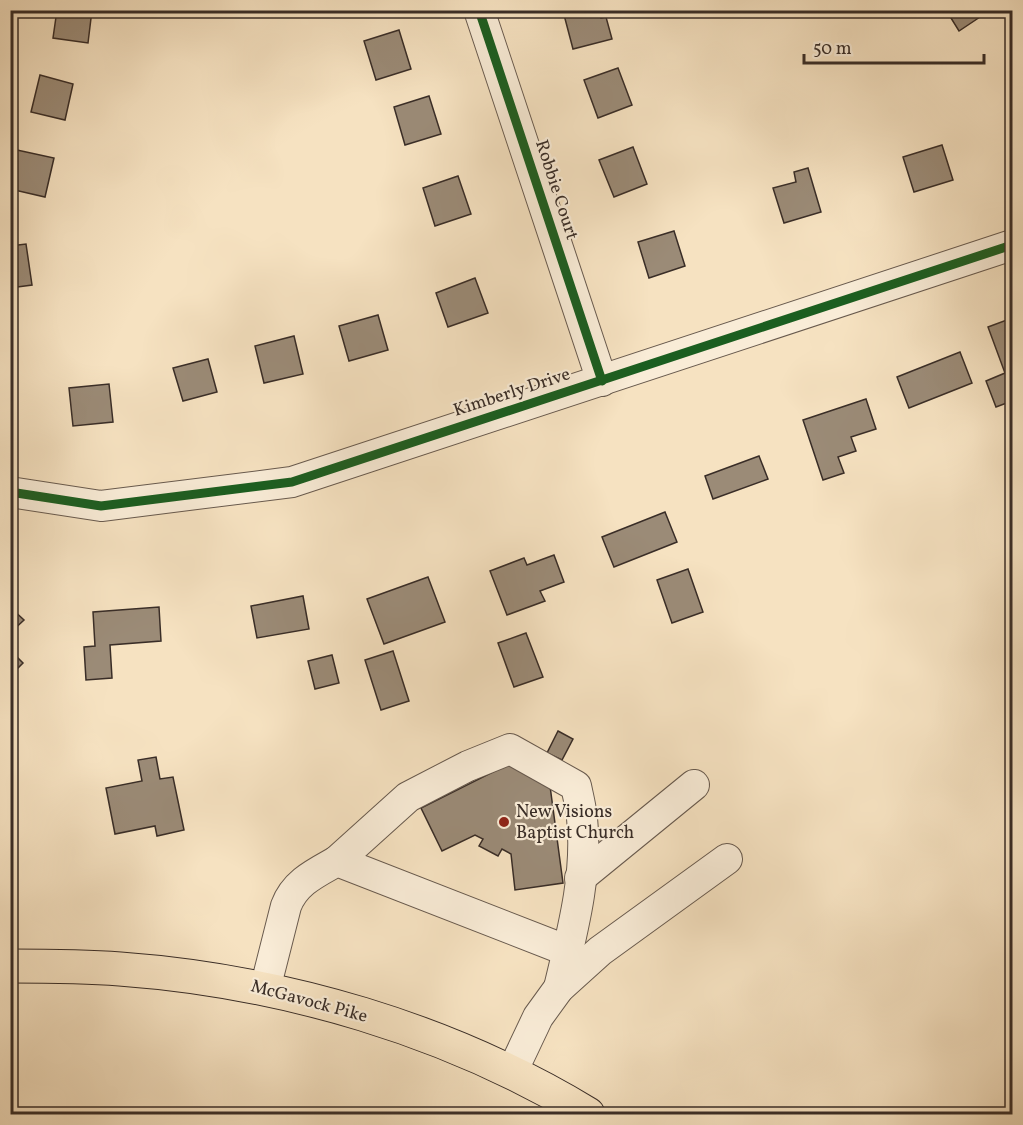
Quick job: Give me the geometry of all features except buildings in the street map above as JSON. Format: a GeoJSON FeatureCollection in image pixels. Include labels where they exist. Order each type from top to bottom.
{"type":"FeatureCollection","features":[{"type":"Feature","properties":{"kind":"main road","name":"McGavock Pike"},"geometry":{"type":"LineString","coordinates":[[10,966],[120,969],[192,976],[265,989],[354,1012],[449,1045],[512,1071],[588,1114]]}},
{"type":"Feature","properties":{"kind":"street","name":"Robbie Court"},"geometry":{"type":"LineString","coordinates":[[479,10],[602,381]]}},
{"type":"Feature","properties":{"kind":"street","name":"Kimberly Drive"},"geometry":{"type":"LineString","coordinates":[[10,492],[101,506],[292,482],[1012,245]]}},
{"type":"Feature","properties":{"kind":"street"},"geometry":{"type":"LineString","coordinates":[[265,989],[290,894],[305,879],[337,861],[408,798],[468,766],[510,748],[576,786],[582,818],[583,858],[574,924],[559,988]]}},
{"type":"Feature","properties":{"kind":"street"},"geometry":{"type":"LineString","coordinates":[[580,878],[694,785]]}},
{"type":"Feature","properties":{"kind":"street"},"geometry":{"type":"LineString","coordinates":[[512,1071],[538,1017],[559,988],[600,951],[727,859]]}},
{"type":"Feature","properties":{"kind":"street"},"geometry":{"type":"LineString","coordinates":[[337,861],[568,951]]}},
{"type":"Feature","properties":{"kind":"cycle path"},"geometry":{"type":"LineString","coordinates":[[479,10],[602,381]]}},
{"type":"Feature","properties":{"kind":"cycle path"},"geometry":{"type":"LineString","coordinates":[[10,492],[101,506],[292,482],[1012,245]]}},
{"type":"Feature","properties":{"kind":"place","name":"New Visions Baptist Church"},"geometry":{"type":"Point","coordinates":[504,822]}}]}
